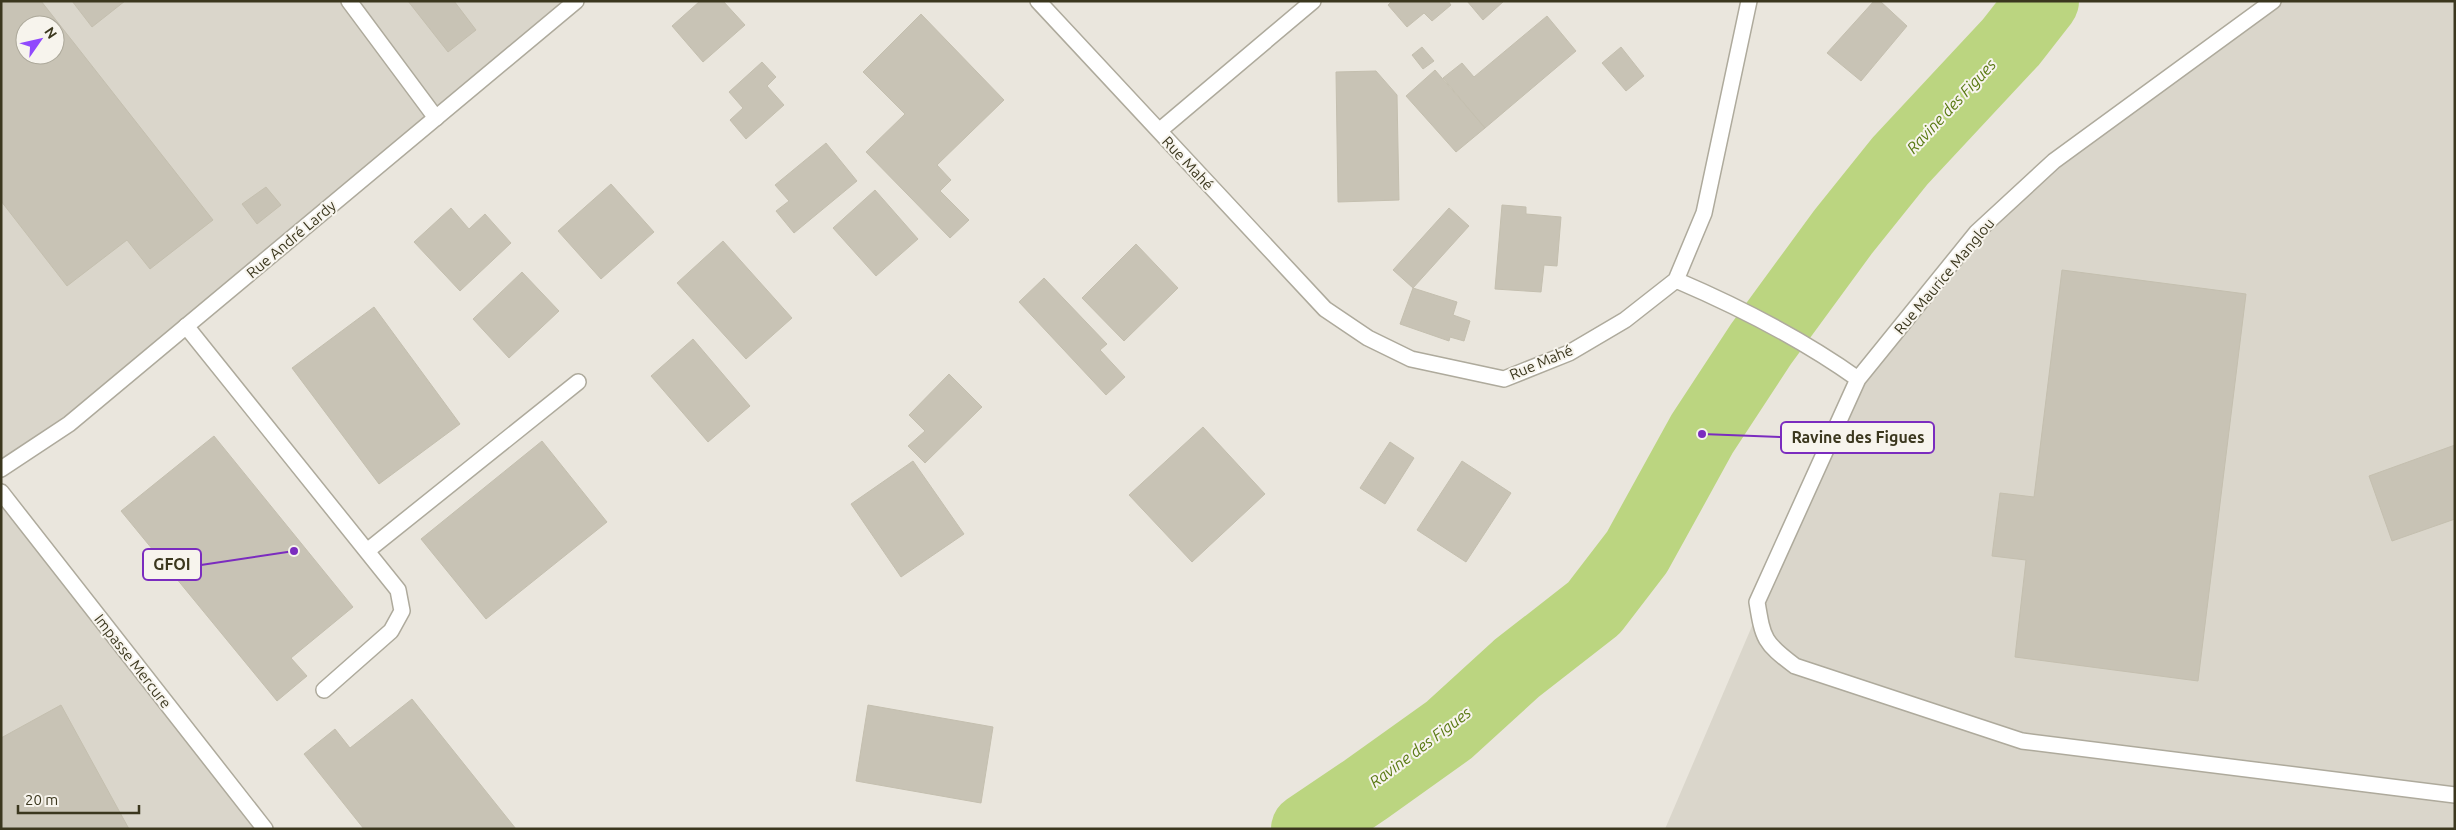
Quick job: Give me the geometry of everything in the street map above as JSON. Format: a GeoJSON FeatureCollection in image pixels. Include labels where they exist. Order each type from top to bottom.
{"type":"FeatureCollection","features":[{"type":"Feature","properties":{"kind":"street"},"geometry":{"type":"LineString","coordinates":[[349,1],[436,118]]}},
{"type":"Feature","properties":{"kind":"street","name":"Rue André Lardy"},"geometry":{"type":"LineString","coordinates":[[1,469],[69,424],[576,1]]}},
{"type":"Feature","properties":{"kind":"street","name":"Rue Mahé"},"geometry":{"type":"LineString","coordinates":[[1038,1],[1325,309],[1368,338],[1411,359],[1504,378],[1569,352],[1624,320],[1676,280],[1704,213],[1749,1]]}},
{"type":"Feature","properties":{"kind":"street","name":"Rue Mahé"},"geometry":{"type":"LineString","coordinates":[[1159,131],[1313,1]]}},
{"type":"Feature","properties":{"kind":"street","name":"Rue Maurice Manglou"},"geometry":{"type":"LineString","coordinates":[[2273,1],[2054,161],[1977,232],[1858,378],[1757,602],[1763,635],[1778,653],[1795,666],[2022,740],[2455,795]]}},
{"type":"Feature","properties":{"kind":"street"},"geometry":{"type":"LineString","coordinates":[[1676,280],[1712,296],[1820,352],[1858,378]]}},
{"type":"Feature","properties":{"kind":"street"},"geometry":{"type":"LineString","coordinates":[[186,326],[398,590],[402,611],[391,631],[324,690]]}},
{"type":"Feature","properties":{"kind":"street"},"geometry":{"type":"LineString","coordinates":[[367,551],[578,382]]}},
{"type":"Feature","properties":{"kind":"street","name":"Impasse Mercure"},"geometry":{"type":"LineString","coordinates":[[1,492],[264,829]]}},
{"type":"Feature","properties":{"kind":"shaded area"},"geometry":{"type":"Polygon","coordinates":[[[1,1],[576,1],[69,424],[1,469],[1,1]]]}},
{"type":"Feature","properties":{"kind":"shaded area"},"geometry":{"type":"Polygon","coordinates":[[[2273,1],[2455,1],[2455,829],[1665,829],[1858,379],[1977,232],[2054,161],[2273,1]]]}},
{"type":"Feature","properties":{"kind":"shaded area"},"geometry":{"type":"Polygon","coordinates":[[[1,492],[269,829],[1,829],[1,492]]]}},
{"type":"Feature","properties":{"kind":"building"},"geometry":{"type":"Polygon","coordinates":[[[1,1],[41,1],[52,15],[15,15],[15,65],[65,65],[65,32],[213,220],[150,269],[127,240],[67,286],[1,201],[1,1]]]}},
{"type":"Feature","properties":{"kind":"building"},"geometry":{"type":"Polygon","coordinates":[[[72,1],[125,1],[92,27],[72,1]]]}},
{"type":"Feature","properties":{"kind":"building"},"geometry":{"type":"Polygon","coordinates":[[[408,1],[454,1],[476,30],[448,52],[408,1]]]}},
{"type":"Feature","properties":{"kind":"building"},"geometry":{"type":"Polygon","coordinates":[[[700,1],[723,1],[745,25],[703,62],[672,26],[700,1]]]}},
{"type":"Feature","properties":{"kind":"building"},"geometry":{"type":"Polygon","coordinates":[[[1392,1],[1448,1],[1451,5],[1432,21],[1424,13],[1407,27],[1388,5],[1392,1]]]}},
{"type":"Feature","properties":{"kind":"building"},"geometry":{"type":"Polygon","coordinates":[[[1467,1],[1504,1],[1483,20],[1467,1]]]}},
{"type":"Feature","properties":{"kind":"building"},"geometry":{"type":"Polygon","coordinates":[[[1874,1],[1880,1],[1907,26],[1861,81],[1827,53],[1874,1]]]}},
{"type":"Feature","properties":{"kind":"building"},"geometry":{"type":"Polygon","coordinates":[[[921,14],[1004,100],[937,165],[951,180],[940,191],[969,220],[950,238],[866,152],[905,114],[863,72],[921,14]]]}},
{"type":"Feature","properties":{"kind":"building"},"geometry":{"type":"Polygon","coordinates":[[[1547,16],[1576,51],[1485,128],[1443,78],[1462,63],[1474,77],[1547,16]]]}},
{"type":"Feature","properties":{"kind":"building"},"geometry":{"type":"Polygon","coordinates":[[[1422,47],[1434,61],[1423,69],[1412,55],[1422,47]]]}},
{"type":"Feature","properties":{"kind":"building"},"geometry":{"type":"Polygon","coordinates":[[[1621,47],[1644,76],[1626,91],[1602,63],[1621,47]]]}},
{"type":"Feature","properties":{"kind":"building"},"geometry":{"type":"Polygon","coordinates":[[[762,62],[776,77],[767,86],[784,105],[746,139],[730,120],[743,108],[729,92],[762,62]]]}},
{"type":"Feature","properties":{"kind":"building"},"geometry":{"type":"Polygon","coordinates":[[[1435,70],[1485,128],[1456,152],[1406,96],[1435,70]]]}},
{"type":"Feature","properties":{"kind":"building"},"geometry":{"type":"Polygon","coordinates":[[[1376,71],[1397,95],[1399,200],[1338,202],[1336,72],[1376,71]]]}},
{"type":"Feature","properties":{"kind":"building"},"geometry":{"type":"Polygon","coordinates":[[[826,143],[857,181],[794,233],[776,211],[789,201],[775,185],[826,143]]]}},
{"type":"Feature","properties":{"kind":"building"},"geometry":{"type":"Polygon","coordinates":[[[611,184],[654,232],[601,279],[558,231],[611,184]]]}},
{"type":"Feature","properties":{"kind":"building"},"geometry":{"type":"Polygon","coordinates":[[[266,187],[281,205],[257,224],[242,204],[266,187]]]}},
{"type":"Feature","properties":{"kind":"building"},"geometry":{"type":"Polygon","coordinates":[[[875,190],[918,239],[876,276],[833,228],[875,190]]]}},
{"type":"Feature","properties":{"kind":"building"},"geometry":{"type":"Polygon","coordinates":[[[1502,205],[1526,207],[1526,214],[1561,217],[1557,266],[1544,265],[1541,292],[1495,289],[1502,205]]]}},
{"type":"Feature","properties":{"kind":"building"},"geometry":{"type":"Polygon","coordinates":[[[451,208],[469,229],[485,214],[511,243],[460,291],[414,242],[451,208]]]}},
{"type":"Feature","properties":{"kind":"building"},"geometry":{"type":"Polygon","coordinates":[[[1449,208],[1469,226],[1413,288],[1393,270],[1449,208]]]}},
{"type":"Feature","properties":{"kind":"building"},"geometry":{"type":"Polygon","coordinates":[[[723,241],[792,318],[746,359],[677,283],[723,241]]]}},
{"type":"Feature","properties":{"kind":"building"},"geometry":{"type":"Polygon","coordinates":[[[1136,244],[1178,288],[1124,341],[1082,298],[1136,244]]]}},
{"type":"Feature","properties":{"kind":"building"},"geometry":{"type":"Polygon","coordinates":[[[2062,270],[2246,294],[2198,681],[2015,657],[2026,560],[1992,556],[2000,493],[2034,497],[2062,270]]]}},
{"type":"Feature","properties":{"kind":"building"},"geometry":{"type":"Polygon","coordinates":[[[522,272],[559,311],[509,358],[473,319],[522,272]]]}},
{"type":"Feature","properties":{"kind":"building"},"geometry":{"type":"Polygon","coordinates":[[[1044,278],[1107,344],[1100,350],[1125,377],[1106,395],[1019,302],[1044,278]]]}},
{"type":"Feature","properties":{"kind":"building"},"geometry":{"type":"Polygon","coordinates":[[[1413,288],[1457,302],[1453,315],[1470,321],[1464,341],[1450,337],[1449,341],[1400,324],[1413,288]]]}},
{"type":"Feature","properties":{"kind":"building"},"geometry":{"type":"Polygon","coordinates":[[[374,307],[460,424],[379,484],[292,368],[374,307]]]}},
{"type":"Feature","properties":{"kind":"building"},"geometry":{"type":"Polygon","coordinates":[[[693,339],[750,406],[708,442],[651,376],[693,339]]]}},
{"type":"Feature","properties":{"kind":"building"},"geometry":{"type":"Polygon","coordinates":[[[949,374],[982,407],[925,463],[908,446],[925,431],[909,415],[949,374]]]}},
{"type":"Feature","properties":{"kind":"building"},"geometry":{"type":"Polygon","coordinates":[[[1203,427],[1265,494],[1192,562],[1129,495],[1203,427]]]}},
{"type":"Feature","properties":{"kind":"building"},"geometry":{"type":"Polygon","coordinates":[[[214,436],[353,607],[291,658],[307,676],[277,701],[121,511],[214,436]]]}},
{"type":"Feature","properties":{"kind":"building"},"geometry":{"type":"Polygon","coordinates":[[[542,441],[607,522],[486,619],[421,539],[542,441]]]}},
{"type":"Feature","properties":{"kind":"building"},"geometry":{"type":"Polygon","coordinates":[[[1390,442],[1414,458],[1385,504],[1360,488],[1390,442]]]}},
{"type":"Feature","properties":{"kind":"building"},"geometry":{"type":"Polygon","coordinates":[[[2455,445],[2455,519],[2392,541],[2369,476],[2455,445]]]}},
{"type":"Feature","properties":{"kind":"building"},"geometry":{"type":"Polygon","coordinates":[[[913,461],[964,534],[901,577],[851,504],[913,461]]]}},
{"type":"Feature","properties":{"kind":"building"},"geometry":{"type":"Polygon","coordinates":[[[1462,461],[1511,493],[1466,562],[1417,530],[1462,461]]]}},
{"type":"Feature","properties":{"kind":"building"},"geometry":{"type":"Polygon","coordinates":[[[412,699],[516,829],[364,829],[304,754],[335,729],[350,748],[412,699]]]}},
{"type":"Feature","properties":{"kind":"building"},"geometry":{"type":"Polygon","coordinates":[[[61,705],[129,829],[1,829],[1,738],[61,705]]]}},
{"type":"Feature","properties":{"kind":"building"},"geometry":{"type":"Polygon","coordinates":[[[868,705],[993,727],[981,803],[856,781],[868,705]]]}},
{"type":"Feature","properties":{"kind":"waterway","name":"Ravine des Figues"},"geometry":{"type":"LineString","coordinates":[[1307,829],[1449,730],[1517,668],[1594,608],[1637,552],[1702,434],[1761,344],[1843,232],[1900,161],[2011,42],[2043,1]]}},
{"type":"Feature","properties":{"kind":"place","name":"Ravine des Figues"},"geometry":{"type":"Point","coordinates":[1702,434]}},
{"type":"Feature","properties":{"kind":"place","name":"GFOI"},"geometry":{"type":"Point","coordinates":[294,551]}}]}
